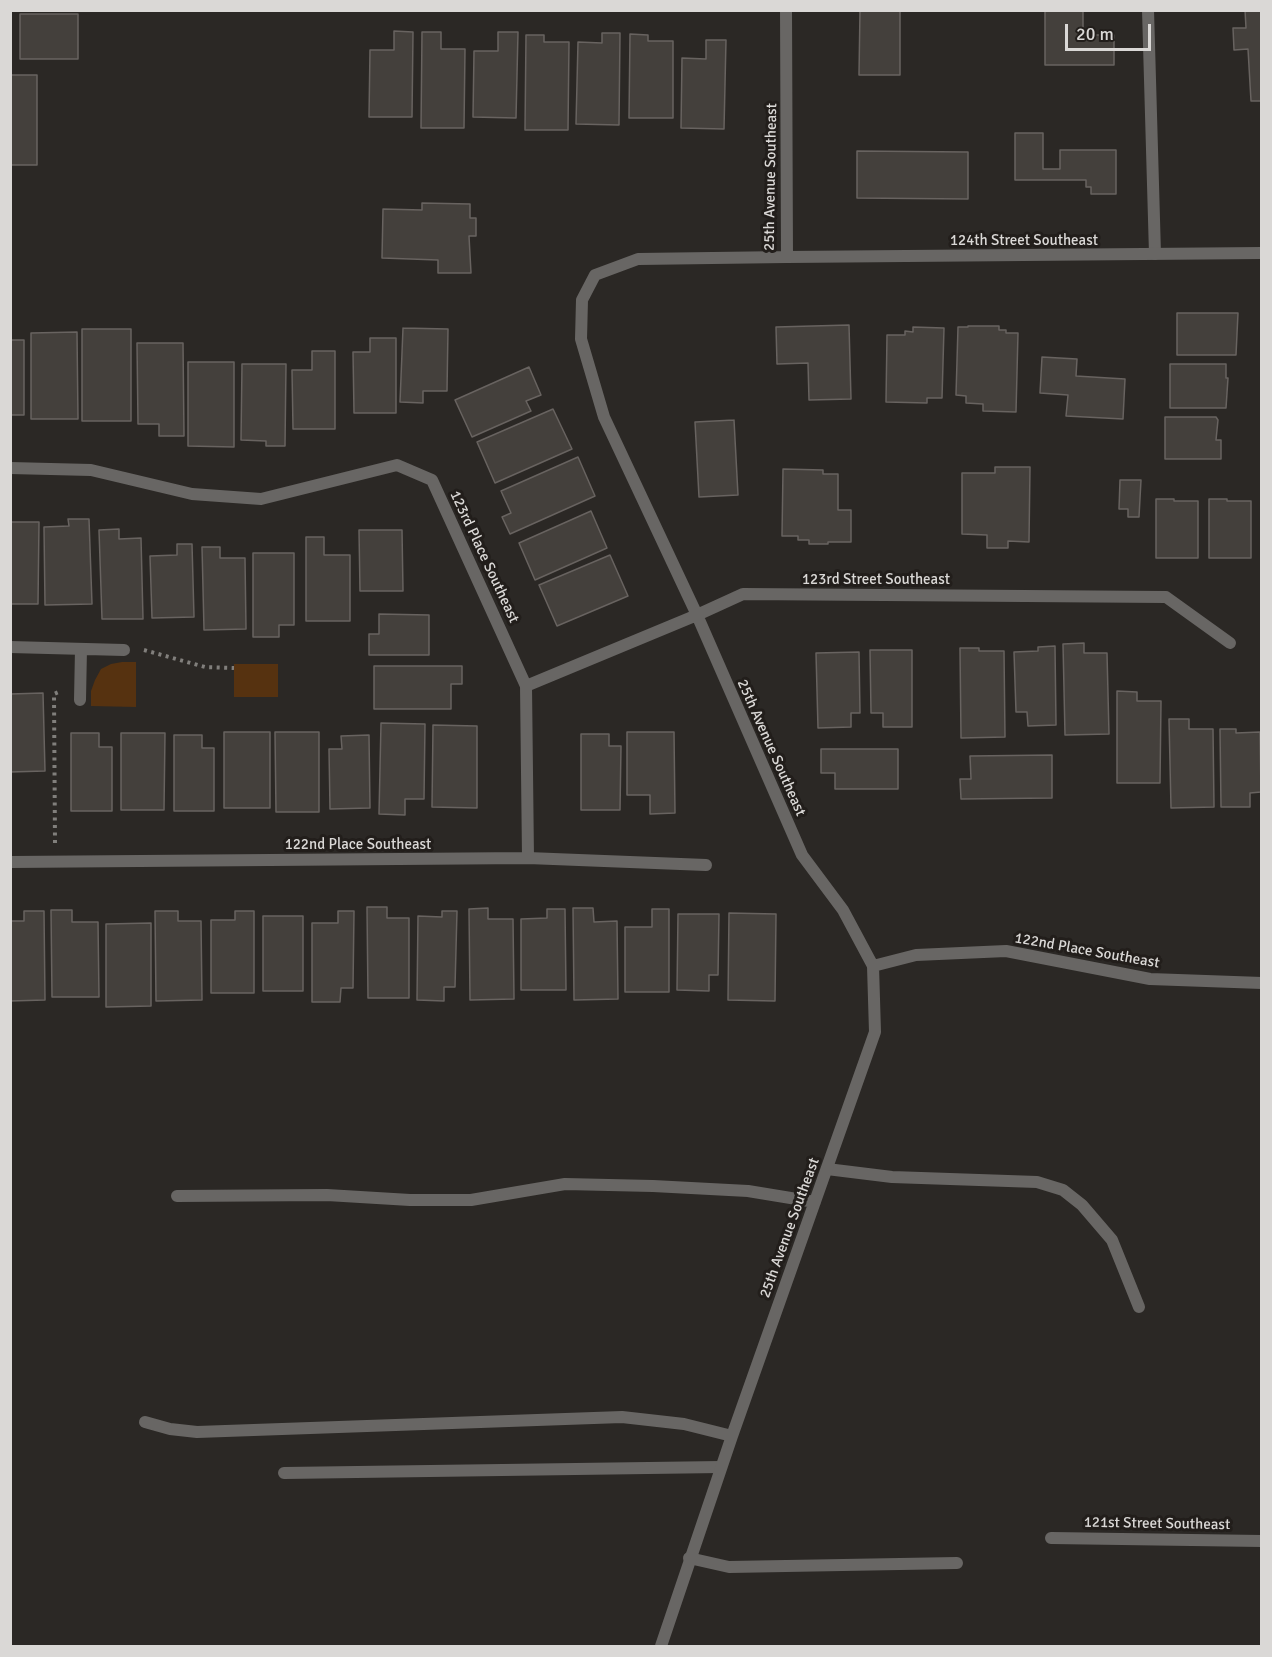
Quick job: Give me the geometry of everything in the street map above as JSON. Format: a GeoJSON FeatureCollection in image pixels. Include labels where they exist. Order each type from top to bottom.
{"type":"FeatureCollection","features":[{"type":"Feature","properties":{"kind":"street","name":"25th Avenue Southeast"},"geometry":{"type":"LineString","coordinates":[[661,1647],[721,1467],[875,1032],[873,966],[843,910],[802,855],[698,615],[604,417],[581,339],[582,300],[595,275],[638,259],[787,257],[786,10]]}},
{"type":"Feature","properties":{"kind":"street"},"geometry":{"type":"LineString","coordinates":[[1148,10],[1155,255]]}},
{"type":"Feature","properties":{"kind":"street","name":"124th Street Southeast"},"geometry":{"type":"LineString","coordinates":[[787,257],[1262,253]]}},
{"type":"Feature","properties":{"kind":"street","name":"123rd Place Southeast"},"geometry":{"type":"LineString","coordinates":[[10,468],[91,470],[192,494],[261,499],[397,465],[432,480],[526,686],[528,858]]}},
{"type":"Feature","properties":{"kind":"street","name":"123rd Street Southeast"},"geometry":{"type":"LineString","coordinates":[[526,686],[743,594],[1166,597],[1230,643]]}},
{"type":"Feature","properties":{"kind":"street"},"geometry":{"type":"LineString","coordinates":[[10,647],[124,650]]}},
{"type":"Feature","properties":{"kind":"street"},"geometry":{"type":"LineString","coordinates":[[80,700],[81,649]]}},
{"type":"Feature","properties":{"kind":"street","name":"122nd Place Southeast"},"geometry":{"type":"LineString","coordinates":[[10,862],[528,858],[706,866]]}},
{"type":"Feature","properties":{"kind":"street","name":"122nd Place Southeast"},"geometry":{"type":"LineString","coordinates":[[873,966],[916,955],[1006,951],[1150,979],[1262,983]]}},
{"type":"Feature","properties":{"kind":"street"},"geometry":{"type":"LineString","coordinates":[[827,1169],[892,1177],[1037,1182],[1063,1190],[1082,1205],[1112,1240],[1139,1307]]}},
{"type":"Feature","properties":{"kind":"street"},"geometry":{"type":"LineString","coordinates":[[177,1196],[327,1195],[410,1200],[471,1200],[564,1185],[653,1186],[747,1191],[815,1202]]}},
{"type":"Feature","properties":{"kind":"street"},"geometry":{"type":"LineString","coordinates":[[145,1422],[170,1429],[197,1432],[622,1417],[684,1424],[732,1436]]}},
{"type":"Feature","properties":{"kind":"street"},"geometry":{"type":"LineString","coordinates":[[284,1473],[721,1467]]}},
{"type":"Feature","properties":{"kind":"street","name":"121st Street Southeast"},"geometry":{"type":"LineString","coordinates":[[1051,1538],[1262,1541]]}},
{"type":"Feature","properties":{"kind":"street"},"geometry":{"type":"LineString","coordinates":[[690,1558],[729,1568],[957,1563]]}},
{"type":"Feature","properties":{"kind":"path"},"geometry":{"type":"LineString","coordinates":[[124,650],[142,650],[205,667],[234,668]]}},
{"type":"Feature","properties":{"kind":"path"},"geometry":{"type":"LineString","coordinates":[[55,862],[54,694],[68,687],[80,687]]}},
{"type":"Feature","properties":{"kind":"shaded area"},"geometry":{"type":"Polygon","coordinates":[[[122,662],[136,662],[136,707],[91,706],[91,691],[101,669],[122,662]]]}},
{"type":"Feature","properties":{"kind":"shaded area"},"geometry":{"type":"Polygon","coordinates":[[[234,664],[278,664],[278,697],[234,697],[234,664]]]}},
{"type":"Feature","properties":{"kind":"building"},"geometry":{"type":"Polygon","coordinates":[[[860,10],[900,10],[900,75],[859,75],[860,10]]]}},
{"type":"Feature","properties":{"kind":"building"},"geometry":{"type":"Polygon","coordinates":[[[1045,10],[1083,10],[1083,35],[1114,35],[1114,65],[1045,65],[1045,10]]]}},
{"type":"Feature","properties":{"kind":"building"},"geometry":{"type":"Polygon","coordinates":[[[1245,10],[1262,10],[1262,101],[1251,101],[1248,49],[1234,50],[1233,28],[1246,28],[1245,10]]]}},
{"type":"Feature","properties":{"kind":"building"},"geometry":{"type":"Polygon","coordinates":[[[20,14],[78,14],[78,59],[20,59],[20,14]]]}},
{"type":"Feature","properties":{"kind":"building"},"geometry":{"type":"Polygon","coordinates":[[[394,31],[413,32],[412,117],[369,117],[370,50],[394,50],[394,31]]]}},
{"type":"Feature","properties":{"kind":"building"},"geometry":{"type":"Polygon","coordinates":[[[422,32],[441,32],[441,49],[465,49],[464,128],[421,128],[422,32]]]}},
{"type":"Feature","properties":{"kind":"building"},"geometry":{"type":"Polygon","coordinates":[[[498,32],[518,32],[516,118],[473,117],[474,51],[498,51],[498,32]]]}},
{"type":"Feature","properties":{"kind":"building"},"geometry":{"type":"Polygon","coordinates":[[[602,33],[620,33],[619,125],[576,124],[578,42],[602,43],[602,33]]]}},
{"type":"Feature","properties":{"kind":"building"},"geometry":{"type":"Polygon","coordinates":[[[630,34],[648,35],[648,41],[673,41],[673,118],[629,118],[630,34]]]}},
{"type":"Feature","properties":{"kind":"building"},"geometry":{"type":"Polygon","coordinates":[[[526,35],[544,35],[544,42],[569,42],[568,130],[525,130],[526,35]]]}},
{"type":"Feature","properties":{"kind":"building"},"geometry":{"type":"Polygon","coordinates":[[[706,40],[726,40],[724,129],[681,128],[682,58],[706,59],[706,40]]]}},
{"type":"Feature","properties":{"kind":"building"},"geometry":{"type":"Polygon","coordinates":[[[10,75],[37,75],[37,165],[10,165],[10,75]]]}},
{"type":"Feature","properties":{"kind":"building"},"geometry":{"type":"Polygon","coordinates":[[[1015,133],[1043,133],[1043,169],[1060,169],[1060,150],[1116,150],[1116,194],[1091,194],[1091,187],[1086,187],[1086,180],[1015,180],[1015,133]]]}},
{"type":"Feature","properties":{"kind":"building"},"geometry":{"type":"Polygon","coordinates":[[[857,151],[968,152],[968,199],[857,198],[857,151]]]}},
{"type":"Feature","properties":{"kind":"building"},"geometry":{"type":"Polygon","coordinates":[[[422,203],[470,204],[470,218],[476,218],[476,236],[469,236],[471,273],[438,273],[438,260],[382,258],[383,209],[422,210],[422,203]]]}},
{"type":"Feature","properties":{"kind":"building"},"geometry":{"type":"Polygon","coordinates":[[[1177,313],[1238,313],[1236,355],[1177,355],[1177,313]]]}},
{"type":"Feature","properties":{"kind":"building"},"geometry":{"type":"Polygon","coordinates":[[[849,325],[851,399],[809,400],[808,363],[777,364],[776,327],[849,325]]]}},
{"type":"Feature","properties":{"kind":"building"},"geometry":{"type":"Polygon","coordinates":[[[999,326],[999,330],[1006,330],[1006,333],[1018,333],[1016,412],[983,411],[983,404],[966,403],[966,396],[956,395],[958,327],[999,326]]]}},
{"type":"Feature","properties":{"kind":"building"},"geometry":{"type":"Polygon","coordinates":[[[913,327],[944,328],[942,398],[927,398],[927,403],[886,402],[887,335],[905,335],[905,331],[913,332],[913,327]]]}},
{"type":"Feature","properties":{"kind":"building"},"geometry":{"type":"Polygon","coordinates":[[[403,328],[448,329],[447,391],[423,391],[423,403],[400,402],[403,328]]]}},
{"type":"Feature","properties":{"kind":"building"},"geometry":{"type":"Polygon","coordinates":[[[82,329],[131,329],[131,421],[82,421],[82,329]]]}},
{"type":"Feature","properties":{"kind":"building"},"geometry":{"type":"Polygon","coordinates":[[[77,332],[78,419],[31,419],[31,333],[77,332]]]}},
{"type":"Feature","properties":{"kind":"building"},"geometry":{"type":"Polygon","coordinates":[[[370,338],[396,338],[396,413],[354,413],[353,352],[370,352],[370,338]]]}},
{"type":"Feature","properties":{"kind":"building"},"geometry":{"type":"Polygon","coordinates":[[[10,340],[24,340],[24,415],[10,415],[10,340]]]}},
{"type":"Feature","properties":{"kind":"building"},"geometry":{"type":"Polygon","coordinates":[[[137,343],[183,343],[184,436],[159,436],[159,424],[138,424],[137,343]]]}},
{"type":"Feature","properties":{"kind":"building"},"geometry":{"type":"Polygon","coordinates":[[[312,351],[335,351],[335,429],[293,429],[292,370],[312,370],[312,351]]]}},
{"type":"Feature","properties":{"kind":"building"},"geometry":{"type":"Polygon","coordinates":[[[1042,357],[1077,359],[1076,376],[1125,379],[1123,419],[1066,416],[1068,395],[1040,393],[1042,357]]]}},
{"type":"Feature","properties":{"kind":"building"},"geometry":{"type":"Polygon","coordinates":[[[188,362],[234,362],[234,447],[188,446],[188,362]]]}},
{"type":"Feature","properties":{"kind":"building"},"geometry":{"type":"Polygon","coordinates":[[[242,364],[286,364],[285,446],[266,446],[266,441],[241,440],[242,364]]]}},
{"type":"Feature","properties":{"kind":"building"},"geometry":{"type":"Polygon","coordinates":[[[1170,364],[1226,364],[1226,378],[1228,378],[1226,408],[1170,408],[1170,364]]]}},
{"type":"Feature","properties":{"kind":"building"},"geometry":{"type":"Polygon","coordinates":[[[529,367],[541,395],[526,401],[531,411],[472,437],[455,400],[529,367]]]}},
{"type":"Feature","properties":{"kind":"building"},"geometry":{"type":"Polygon","coordinates":[[[553,409],[572,449],[495,483],[477,442],[553,409]]]}},
{"type":"Feature","properties":{"kind":"building"},"geometry":{"type":"Polygon","coordinates":[[[1165,417],[1216,417],[1218,420],[1216,440],[1221,440],[1221,459],[1165,459],[1165,417]]]}},
{"type":"Feature","properties":{"kind":"building"},"geometry":{"type":"Polygon","coordinates":[[[734,420],[738,495],[699,497],[695,422],[734,420]]]}},
{"type":"Feature","properties":{"kind":"building"},"geometry":{"type":"Polygon","coordinates":[[[578,457],[595,496],[510,534],[502,517],[511,513],[501,491],[578,457]]]}},
{"type":"Feature","properties":{"kind":"building"},"geometry":{"type":"Polygon","coordinates":[[[995,467],[1030,467],[1029,542],[1008,541],[1008,548],[987,548],[987,535],[962,534],[962,473],[995,473],[995,467]]]}},
{"type":"Feature","properties":{"kind":"building"},"geometry":{"type":"Polygon","coordinates":[[[783,469],[823,470],[823,474],[838,474],[838,510],[851,510],[851,542],[809,544],[809,540],[798,540],[798,536],[782,536],[783,469]]]}},
{"type":"Feature","properties":{"kind":"building"},"geometry":{"type":"Polygon","coordinates":[[[1120,480],[1141,480],[1139,517],[1128,517],[1128,509],[1119,509],[1120,480]]]}},
{"type":"Feature","properties":{"kind":"building"},"geometry":{"type":"Polygon","coordinates":[[[1156,499],[1198,501],[1198,558],[1156,558],[1156,499]]]}},
{"type":"Feature","properties":{"kind":"building"},"geometry":{"type":"Polygon","coordinates":[[[1209,499],[1251,501],[1251,558],[1209,558],[1209,499]]]}},
{"type":"Feature","properties":{"kind":"building"},"geometry":{"type":"Polygon","coordinates":[[[591,511],[607,548],[535,580],[519,543],[591,511]]]}},
{"type":"Feature","properties":{"kind":"building"},"geometry":{"type":"Polygon","coordinates":[[[68,519],[89,519],[92,604],[45,605],[44,527],[69,526],[68,519]]]}},
{"type":"Feature","properties":{"kind":"building"},"geometry":{"type":"Polygon","coordinates":[[[10,522],[39,522],[38,604],[10,604],[10,522]]]}},
{"type":"Feature","properties":{"kind":"building"},"geometry":{"type":"Polygon","coordinates":[[[119,529],[119,539],[141,538],[143,619],[102,619],[99,530],[119,529]]]}},
{"type":"Feature","properties":{"kind":"building"},"geometry":{"type":"Polygon","coordinates":[[[359,530],[402,530],[403,591],[360,591],[359,530]]]}},
{"type":"Feature","properties":{"kind":"building"},"geometry":{"type":"Polygon","coordinates":[[[306,537],[324,537],[324,555],[350,555],[350,621],[306,621],[306,537]]]}},
{"type":"Feature","properties":{"kind":"building"},"geometry":{"type":"Polygon","coordinates":[[[177,544],[192,544],[194,617],[152,618],[150,556],[177,555],[177,544]]]}},
{"type":"Feature","properties":{"kind":"building"},"geometry":{"type":"Polygon","coordinates":[[[202,547],[220,547],[220,558],[245,558],[246,629],[204,630],[202,547]]]}},
{"type":"Feature","properties":{"kind":"building"},"geometry":{"type":"Polygon","coordinates":[[[253,553],[294,553],[294,625],[279,625],[279,637],[253,637],[253,553]]]}},
{"type":"Feature","properties":{"kind":"building"},"geometry":{"type":"Polygon","coordinates":[[[610,555],[628,596],[557,626],[539,585],[610,555]]]}},
{"type":"Feature","properties":{"kind":"building"},"geometry":{"type":"Polygon","coordinates":[[[379,614],[429,615],[429,655],[369,655],[369,634],[379,634],[379,614]]]}},
{"type":"Feature","properties":{"kind":"building"},"geometry":{"type":"Polygon","coordinates":[[[1084,643],[1084,653],[1107,653],[1109,734],[1065,735],[1063,644],[1084,643]]]}},
{"type":"Feature","properties":{"kind":"building"},"geometry":{"type":"Polygon","coordinates":[[[1055,646],[1056,725],[1028,726],[1027,712],[1016,712],[1014,652],[1038,651],[1038,647],[1055,646]]]}},
{"type":"Feature","properties":{"kind":"building"},"geometry":{"type":"Polygon","coordinates":[[[960,648],[1004,651],[1005,737],[961,738],[960,648]]]}},
{"type":"Feature","properties":{"kind":"building"},"geometry":{"type":"Polygon","coordinates":[[[870,650],[912,650],[912,727],[883,727],[883,713],[871,713],[870,650]]]}},
{"type":"Feature","properties":{"kind":"building"},"geometry":{"type":"Polygon","coordinates":[[[859,652],[860,713],[851,713],[851,727],[818,728],[816,653],[859,652]]]}},
{"type":"Feature","properties":{"kind":"building"},"geometry":{"type":"Polygon","coordinates":[[[374,666],[462,666],[462,684],[451,684],[451,709],[374,709],[374,666]]]}},
{"type":"Feature","properties":{"kind":"building"},"geometry":{"type":"Polygon","coordinates":[[[1117,691],[1137,692],[1137,701],[1161,701],[1160,783],[1117,783],[1117,691]]]}},
{"type":"Feature","properties":{"kind":"building"},"geometry":{"type":"Polygon","coordinates":[[[43,693],[45,771],[10,772],[10,694],[43,693]]]}},
{"type":"Feature","properties":{"kind":"building"},"geometry":{"type":"Polygon","coordinates":[[[1169,719],[1189,719],[1189,729],[1213,729],[1214,807],[1171,808],[1169,719]]]}},
{"type":"Feature","properties":{"kind":"building"},"geometry":{"type":"Polygon","coordinates":[[[381,723],[425,724],[424,799],[405,799],[405,815],[379,814],[381,723]]]}},
{"type":"Feature","properties":{"kind":"building"},"geometry":{"type":"Polygon","coordinates":[[[433,725],[477,726],[477,808],[432,807],[433,725]]]}},
{"type":"Feature","properties":{"kind":"building"},"geometry":{"type":"Polygon","coordinates":[[[1220,729],[1236,729],[1236,733],[1260,732],[1261,792],[1250,793],[1250,807],[1221,807],[1220,729]]]}},
{"type":"Feature","properties":{"kind":"building"},"geometry":{"type":"Polygon","coordinates":[[[224,732],[270,732],[270,808],[224,808],[224,732]]]}},
{"type":"Feature","properties":{"kind":"building"},"geometry":{"type":"Polygon","coordinates":[[[275,732],[319,732],[319,812],[276,812],[275,732]]]}},
{"type":"Feature","properties":{"kind":"building"},"geometry":{"type":"Polygon","coordinates":[[[627,732],[674,732],[675,813],[650,814],[650,795],[627,795],[627,732]]]}},
{"type":"Feature","properties":{"kind":"building"},"geometry":{"type":"Polygon","coordinates":[[[71,733],[99,733],[99,747],[112,747],[112,811],[71,811],[71,733]]]}},
{"type":"Feature","properties":{"kind":"building"},"geometry":{"type":"Polygon","coordinates":[[[121,733],[165,733],[164,810],[121,810],[121,733]]]}},
{"type":"Feature","properties":{"kind":"building"},"geometry":{"type":"Polygon","coordinates":[[[581,734],[609,734],[609,746],[621,746],[620,810],[581,810],[581,734]]]}},
{"type":"Feature","properties":{"kind":"building"},"geometry":{"type":"Polygon","coordinates":[[[174,735],[202,735],[202,748],[214,748],[214,811],[174,811],[174,735]]]}},
{"type":"Feature","properties":{"kind":"building"},"geometry":{"type":"Polygon","coordinates":[[[369,735],[370,808],[330,809],[329,749],[342,749],[341,736],[369,735]]]}},
{"type":"Feature","properties":{"kind":"building"},"geometry":{"type":"Polygon","coordinates":[[[821,749],[898,749],[898,789],[835,789],[835,773],[821,773],[821,749]]]}},
{"type":"Feature","properties":{"kind":"building"},"geometry":{"type":"Polygon","coordinates":[[[1052,755],[1052,798],[961,799],[960,779],[971,779],[970,756],[1052,755]]]}},
{"type":"Feature","properties":{"kind":"building"},"geometry":{"type":"Polygon","coordinates":[[[367,907],[387,907],[387,918],[409,918],[409,998],[368,998],[367,907]]]}},
{"type":"Feature","properties":{"kind":"building"},"geometry":{"type":"Polygon","coordinates":[[[488,908],[488,919],[513,919],[514,999],[470,1000],[469,909],[488,908]]]}},
{"type":"Feature","properties":{"kind":"building"},"geometry":{"type":"Polygon","coordinates":[[[573,908],[593,908],[594,922],[617,921],[618,999],[574,1000],[573,908]]]}},
{"type":"Feature","properties":{"kind":"building"},"geometry":{"type":"Polygon","coordinates":[[[547,909],[565,909],[566,990],[521,990],[521,919],[547,918],[547,909]]]}},
{"type":"Feature","properties":{"kind":"building"},"geometry":{"type":"Polygon","coordinates":[[[652,909],[669,909],[669,992],[625,992],[625,927],[652,927],[652,909]]]}},
{"type":"Feature","properties":{"kind":"building"},"geometry":{"type":"Polygon","coordinates":[[[51,910],[72,910],[72,922],[98,922],[99,997],[52,997],[51,910]]]}},
{"type":"Feature","properties":{"kind":"building"},"geometry":{"type":"Polygon","coordinates":[[[24,911],[44,911],[45,1000],[10,1001],[10,921],[24,921],[24,911]]]}},
{"type":"Feature","properties":{"kind":"building"},"geometry":{"type":"Polygon","coordinates":[[[155,911],[178,911],[178,921],[201,921],[202,1000],[156,1001],[155,911]]]}},
{"type":"Feature","properties":{"kind":"building"},"geometry":{"type":"Polygon","coordinates":[[[235,911],[254,911],[254,993],[211,993],[211,920],[235,920],[235,911]]]}},
{"type":"Feature","properties":{"kind":"building"},"geometry":{"type":"Polygon","coordinates":[[[338,911],[354,911],[353,988],[341,988],[340,1002],[312,1002],[312,923],[338,923],[338,911]]]}},
{"type":"Feature","properties":{"kind":"building"},"geometry":{"type":"Polygon","coordinates":[[[442,911],[457,911],[455,987],[444,987],[444,1001],[417,1000],[418,916],[442,917],[442,911]]]}},
{"type":"Feature","properties":{"kind":"building"},"geometry":{"type":"Polygon","coordinates":[[[729,913],[776,914],[775,1001],[728,1000],[729,913]]]}},
{"type":"Feature","properties":{"kind":"building"},"geometry":{"type":"Polygon","coordinates":[[[678,914],[719,914],[718,975],[709,975],[709,991],[677,990],[678,914]]]}},
{"type":"Feature","properties":{"kind":"building"},"geometry":{"type":"Polygon","coordinates":[[[263,916],[303,916],[303,991],[263,991],[263,916]]]}},
{"type":"Feature","properties":{"kind":"building"},"geometry":{"type":"Polygon","coordinates":[[[151,923],[151,1006],[106,1007],[106,924],[151,923]]]}}]}
